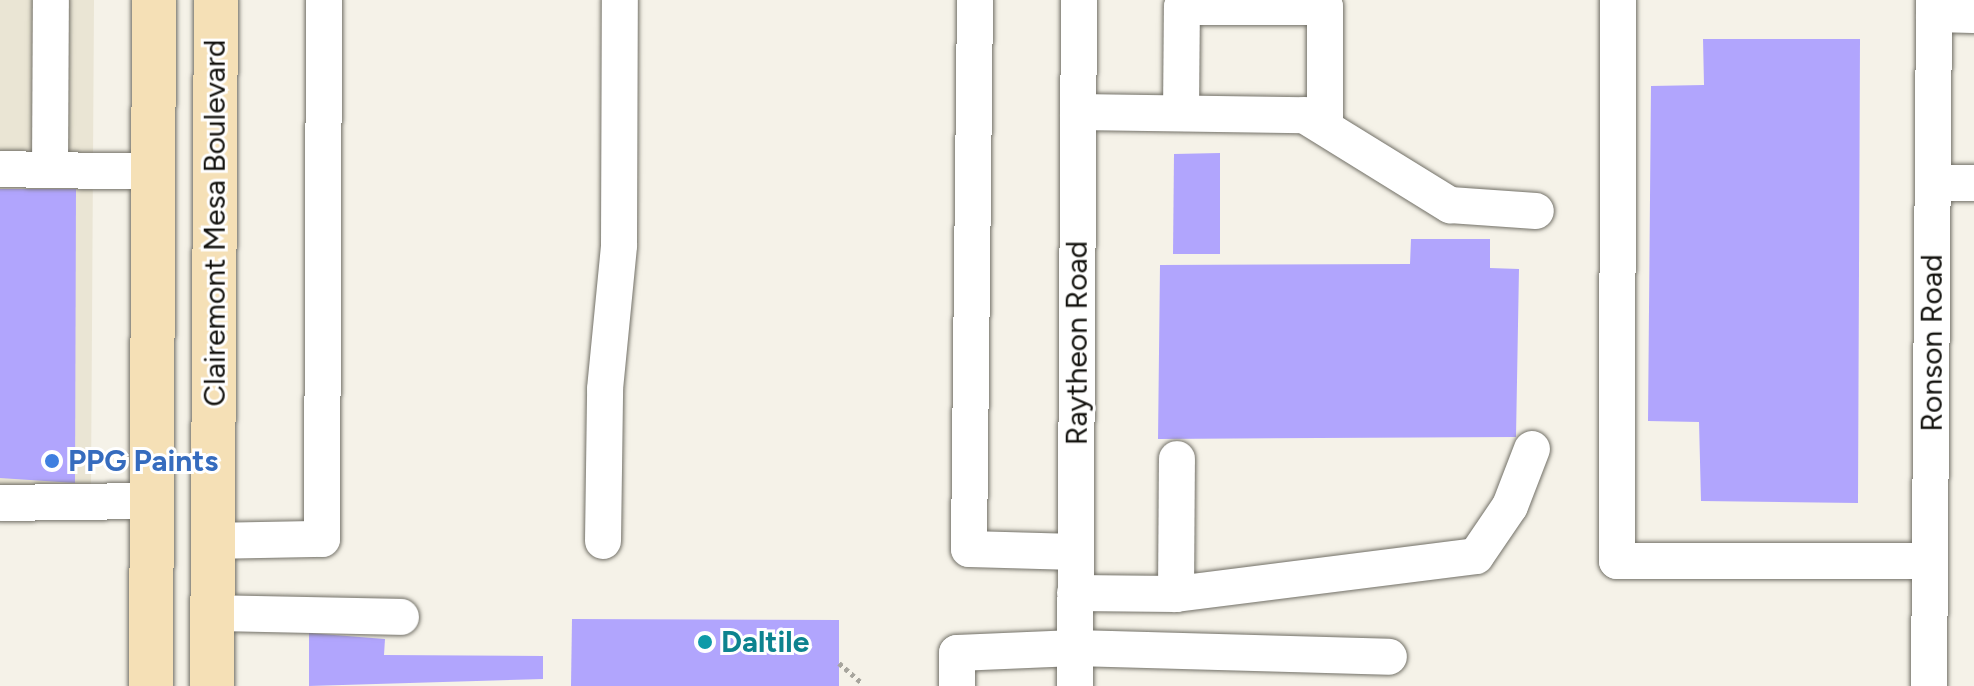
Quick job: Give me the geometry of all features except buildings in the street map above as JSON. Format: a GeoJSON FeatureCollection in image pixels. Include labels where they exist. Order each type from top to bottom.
{"type":"FeatureCollection","features":[{"type":"Feature","properties":{"kind":"main road","name":"Clairemont Mesa Boulevard"},"geometry":{"type":"LineString","coordinates":[[151,686],[154,0]]}},
{"type":"Feature","properties":{"kind":"main road","name":"Clairemont Mesa Boulevard"},"geometry":{"type":"LineString","coordinates":[[212,686],[216,0]]}},
{"type":"Feature","properties":{"kind":"street"},"geometry":{"type":"LineString","coordinates":[[50,170],[51,0]]}},
{"type":"Feature","properties":{"kind":"street"},"geometry":{"type":"LineString","coordinates":[[213,541],[322,539],[324,0]]}},
{"type":"Feature","properties":{"kind":"street"},"geometry":{"type":"LineString","coordinates":[[603,541],[605,389],[619,245],[620,0]]}},
{"type":"Feature","properties":{"kind":"street"},"geometry":{"type":"LineString","coordinates":[[975,0],[969,549],[1076,552]]}},
{"type":"Feature","properties":{"kind":"street","name":"Raytheon Road"},"geometry":{"type":"LineString","coordinates":[[1075,686],[1079,0]]}},
{"type":"Feature","properties":{"kind":"street"},"geometry":{"type":"LineString","coordinates":[[1618,0],[1617,561],[1930,561]]}},
{"type":"Feature","properties":{"kind":"street"},"geometry":{"type":"LineString","coordinates":[[1181,113],[1182,7],[1325,7],[1325,127]]}},
{"type":"Feature","properties":{"kind":"street"},"geometry":{"type":"LineString","coordinates":[[1934,7],[1974,15]]}},
{"type":"Feature","properties":{"kind":"street","name":"Ronson Road"},"geometry":{"type":"LineString","coordinates":[[1929,686],[1934,7]]}},
{"type":"Feature","properties":{"kind":"street"},"geometry":{"type":"LineString","coordinates":[[1078,112],[1304,115],[1450,205],[1536,211]]}},
{"type":"Feature","properties":{"kind":"street"},"geometry":{"type":"LineString","coordinates":[[0,169],[153,172]]}},
{"type":"Feature","properties":{"kind":"street"},"geometry":{"type":"LineString","coordinates":[[1933,183],[1974,183]]}},
{"type":"Feature","properties":{"kind":"street"},"geometry":{"type":"LineString","coordinates":[[1075,593],[1176,594],[1476,556],[1510,506],[1532,449]]}},
{"type":"Feature","properties":{"kind":"street"},"geometry":{"type":"LineString","coordinates":[[1176,594],[1177,459]]}},
{"type":"Feature","properties":{"kind":"street"},"geometry":{"type":"LineString","coordinates":[[0,503],[151,501]]}},
{"type":"Feature","properties":{"kind":"street"},"geometry":{"type":"LineString","coordinates":[[212,613],[401,617]]}},
{"type":"Feature","properties":{"kind":"street"},"geometry":{"type":"LineString","coordinates":[[957,686],[957,653],[1075,648],[1389,657]]}},
{"type":"Feature","properties":{"kind":"path"},"geometry":{"type":"LineString","coordinates":[[839,663],[861,682]]}},
{"type":"Feature","properties":{"kind":"shaded area"},"geometry":{"type":"Polygon","coordinates":[[[0,0],[94,0],[91,488],[0,486],[0,0]]]}},
{"type":"Feature","properties":{"kind":"place","name":"PPG Paints"},"geometry":{"type":"Point","coordinates":[52,461]}},
{"type":"Feature","properties":{"kind":"place","name":"Daltile"},"geometry":{"type":"Point","coordinates":[705,642]}}]}
